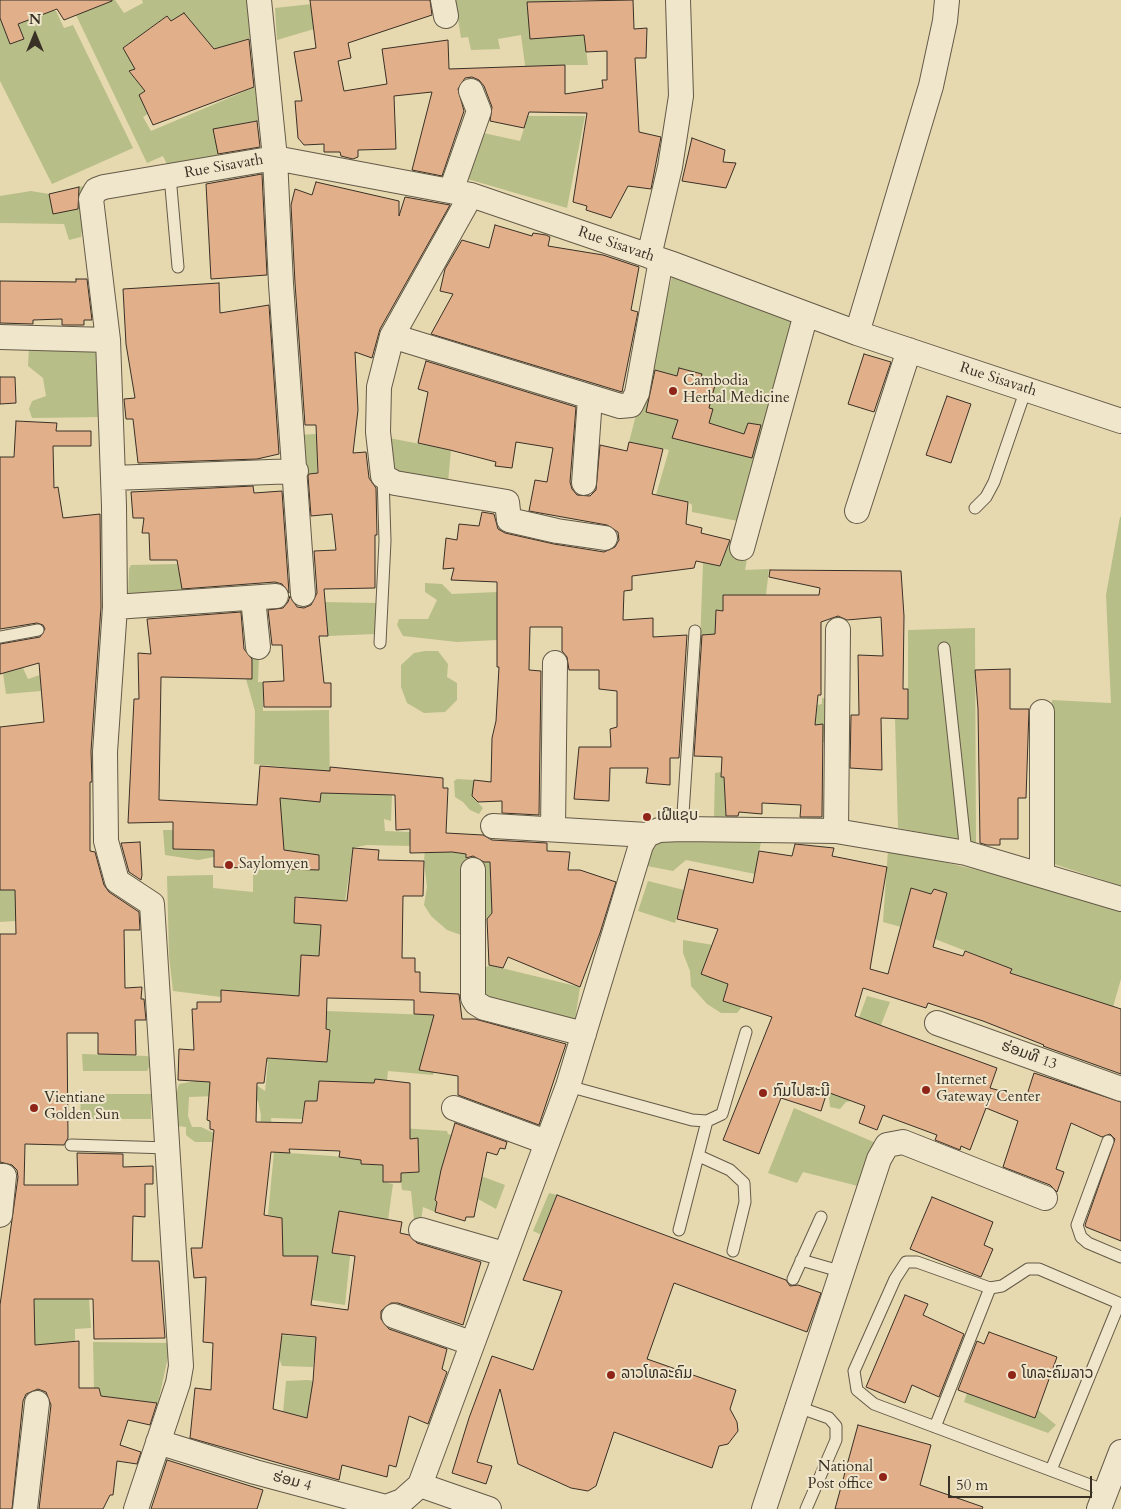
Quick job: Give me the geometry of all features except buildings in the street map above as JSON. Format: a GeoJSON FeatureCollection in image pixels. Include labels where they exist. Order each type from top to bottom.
{"type":"FeatureCollection","features":[{"type":"Feature","properties":{"kind":"street"},"geometry":{"type":"LineString","coordinates":[[258,0],[275,158],[281,284],[296,471],[303,594]]}},
{"type":"Feature","properties":{"kind":"street"},"geometry":{"type":"LineString","coordinates":[[392,336],[590,398],[620,406],[630,406],[637,393],[655,258],[681,96],[678,0]]}},
{"type":"Feature","properties":{"kind":"street"},"geometry":{"type":"LineString","coordinates":[[857,333],[931,86],[945,20],[947,0]]}},
{"type":"Feature","properties":{"kind":"street"},"geometry":{"type":"LineString","coordinates":[[471,91],[479,111],[461,193],[392,336],[379,387],[378,432],[384,476],[395,483],[507,502],[509,520],[557,531],[605,538]]}},
{"type":"Feature","properties":{"kind":"street","name":"Rue Sisavath"},"geometry":{"type":"LineString","coordinates":[[108,340],[91,198],[96,190],[275,158],[461,193],[655,258],[857,333],[1121,421]]}},
{"type":"Feature","properties":{"kind":"street"},"geometry":{"type":"LineString","coordinates":[[742,548],[806,314]]}},
{"type":"Feature","properties":{"kind":"street"},"geometry":{"type":"LineString","coordinates":[[0,337],[108,340],[115,607],[105,752],[106,841],[117,881],[152,904],[181,1366],[178,1383],[136,1509]]}},
{"type":"Feature","properties":{"kind":"street"},"geometry":{"type":"LineString","coordinates":[[857,511],[909,350]]}},
{"type":"Feature","properties":{"kind":"street"},"geometry":{"type":"LineString","coordinates":[[584,484],[590,398]]}},
{"type":"Feature","properties":{"kind":"street"},"geometry":{"type":"LineString","coordinates":[[113,478],[296,471]]}},
{"type":"Feature","properties":{"kind":"street"},"geometry":{"type":"LineString","coordinates":[[115,607],[265,597],[258,647]]}},
{"type":"Feature","properties":{"kind":"street"},"geometry":{"type":"LineString","coordinates":[[836,831],[838,630]]}},
{"type":"Feature","properties":{"kind":"street"},"geometry":{"type":"LineString","coordinates":[[554,829],[555,663]]}},
{"type":"Feature","properties":{"kind":"street"},"geometry":{"type":"LineString","coordinates":[[1042,712],[1042,874]]}},
{"type":"Feature","properties":{"kind":"street"},"geometry":{"type":"LineString","coordinates":[[493,826],[647,835],[659,830],[682,829],[836,831],[966,853],[1121,899]]}},
{"type":"Feature","properties":{"kind":"street"},"geometry":{"type":"LineString","coordinates":[[489,1509],[420,1485],[504,1254],[568,1086],[641,845],[647,835]]}},
{"type":"Feature","properties":{"kind":"street"},"geometry":{"type":"LineString","coordinates":[[473,870],[473,998],[476,1003],[484,1008],[584,1034]]}},
{"type":"Feature","properties":{"kind":"street","name":"ຮ່ອມທີ 13"},"geometry":{"type":"LineString","coordinates":[[937,1022],[1121,1089]]}},
{"type":"Feature","properties":{"kind":"street"},"geometry":{"type":"LineString","coordinates":[[454,1108],[546,1142]]}},
{"type":"Feature","properties":{"kind":"street"},"geometry":{"type":"LineString","coordinates":[[764,1509],[880,1159],[887,1145],[903,1142],[1045,1198]]}},
{"type":"Feature","properties":{"kind":"street"},"geometry":{"type":"LineString","coordinates":[[0,1176],[4,1176],[0,1214]]}},
{"type":"Feature","properties":{"kind":"street"},"geometry":{"type":"LineString","coordinates":[[421,1230],[504,1254]]}},
{"type":"Feature","properties":{"kind":"street"},"geometry":{"type":"LineString","coordinates":[[394,1316],[471,1343]]}},
{"type":"Feature","properties":{"kind":"street"},"geometry":{"type":"LineString","coordinates":[[26,1509],[37,1403]]}},
{"type":"Feature","properties":{"kind":"street","name":"ຮ່ອມ 4"},"geometry":{"type":"LineString","coordinates":[[158,1442],[256,1472],[386,1507],[402,1501],[420,1485]]}},
{"type":"Feature","properties":{"kind":"street"},"geometry":{"type":"LineString","coordinates":[[1102,1500],[1121,1452]]}},
{"type":"Feature","properties":{"kind":"lane"},"geometry":{"type":"LineString","coordinates":[[170,176],[178,267]]}},
{"type":"Feature","properties":{"kind":"lane"},"geometry":{"type":"LineString","coordinates":[[975,508],[986,497],[994,482],[1026,389]]}},
{"type":"Feature","properties":{"kind":"lane"},"geometry":{"type":"LineString","coordinates":[[380,643],[385,541],[384,476]]}},
{"type":"Feature","properties":{"kind":"lane"},"geometry":{"type":"LineString","coordinates":[[0,637],[38,630]]}},
{"type":"Feature","properties":{"kind":"lane"},"geometry":{"type":"LineString","coordinates":[[682,829],[695,631]]}},
{"type":"Feature","properties":{"kind":"lane"},"geometry":{"type":"LineString","coordinates":[[944,648],[966,853]]}},
{"type":"Feature","properties":{"kind":"lane"},"geometry":{"type":"LineString","coordinates":[[568,1086],[692,1120],[707,1121],[722,1114],[746,1032]]}},
{"type":"Feature","properties":{"kind":"lane"},"geometry":{"type":"LineString","coordinates":[[679,1230],[707,1121]]}},
{"type":"Feature","properties":{"kind":"lane"},"geometry":{"type":"LineString","coordinates":[[1108,1141],[1077,1225],[1081,1237],[1088,1244],[1121,1258]]}},
{"type":"Feature","properties":{"kind":"lane"},"geometry":{"type":"LineString","coordinates":[[71,1145],[168,1148]]}},
{"type":"Feature","properties":{"kind":"lane"},"geometry":{"type":"LineString","coordinates":[[699,1156],[730,1170],[744,1183],[744,1202],[733,1251]]}},
{"type":"Feature","properties":{"kind":"lane"},"geometry":{"type":"LineString","coordinates":[[793,1279],[821,1217]]}},
{"type":"Feature","properties":{"kind":"lane"},"geometry":{"type":"LineString","coordinates":[[801,1260],[843,1272]]}},
{"type":"Feature","properties":{"kind":"lane"},"geometry":{"type":"LineString","coordinates":[[1051,1470],[1120,1304],[1039,1269],[1028,1269],[1002,1286],[990,1288],[917,1262],[906,1262],[895,1279],[854,1372],[857,1390],[874,1404],[1051,1470],[1102,1500]]}},
{"type":"Feature","properties":{"kind":"lane"},"geometry":{"type":"LineString","coordinates":[[935,1426],[990,1288]]}},
{"type":"Feature","properties":{"kind":"lane"},"geometry":{"type":"LineString","coordinates":[[798,1407],[829,1418],[836,1426],[836,1440],[806,1509]]}},
{"type":"Feature","properties":{"kind":"green space"},"geometry":{"type":"Polygon","coordinates":[[[109,0],[115,0],[124,13],[143,3],[142,0],[250,0],[253,37],[212,50],[143,117],[151,131],[262,84],[261,120],[214,129],[219,157],[170,170],[163,156],[147,163],[76,15],[109,0]],[[167,16],[123,48],[135,69],[129,72],[143,88],[195,55],[167,16]]]}},
{"type":"Feature","properties":{"kind":"green space"},"geometry":{"type":"Polygon","coordinates":[[[348,0],[312,12],[314,29],[277,40],[275,8],[348,0]]]}},
{"type":"Feature","properties":{"kind":"green space"},"geometry":{"type":"Polygon","coordinates":[[[455,0],[571,0],[575,24],[583,24],[588,65],[564,65],[527,80],[521,35],[498,39],[500,49],[471,50],[468,37],[461,38],[455,0]]]}},
{"type":"Feature","properties":{"kind":"green space"},"geometry":{"type":"Polygon","coordinates":[[[51,11],[56,11],[64,28],[73,25],[133,148],[52,184],[0,81],[0,18],[10,44],[23,39],[18,24],[51,11]]]}},
{"type":"Feature","properties":{"kind":"green space"},"geometry":{"type":"Polygon","coordinates":[[[528,116],[585,116],[567,208],[464,178],[479,132],[520,141],[528,116]]]}},
{"type":"Feature","properties":{"kind":"green space"},"geometry":{"type":"Polygon","coordinates":[[[88,185],[81,237],[69,240],[64,224],[0,223],[0,196],[31,191],[49,194],[88,185]]]}},
{"type":"Feature","properties":{"kind":"green space"},"geometry":{"type":"Polygon","coordinates":[[[672,277],[794,319],[743,522],[692,512],[692,505],[688,502],[656,495],[669,450],[629,442],[672,277]]]}},
{"type":"Feature","properties":{"kind":"green space"},"geometry":{"type":"Polygon","coordinates":[[[29,347],[101,347],[104,417],[32,418],[29,409],[32,401],[46,396],[43,378],[28,366],[29,347]]]}},
{"type":"Feature","properties":{"kind":"green space"},"geometry":{"type":"Polygon","coordinates":[[[317,434],[317,473],[299,475],[296,435],[317,434]]]}},
{"type":"Feature","properties":{"kind":"green space"},"geometry":{"type":"Polygon","coordinates":[[[389,438],[451,450],[448,482],[404,474],[394,467],[389,455],[389,438]]]}},
{"type":"Feature","properties":{"kind":"green space"},"geometry":{"type":"Polygon","coordinates":[[[1120,517],[1121,886],[1051,863],[1052,700],[1111,703],[1106,595],[1120,517]]]}},
{"type":"Feature","properties":{"kind":"green space"},"geometry":{"type":"Polygon","coordinates":[[[730,540],[750,543],[745,570],[769,569],[766,595],[723,611],[716,610],[753,629],[711,645],[700,645],[703,562],[720,566],[730,540]]]}},
{"type":"Feature","properties":{"kind":"green space"},"geometry":{"type":"Polygon","coordinates":[[[177,564],[181,582],[192,583],[190,596],[128,597],[129,569],[131,565],[177,564]]]}},
{"type":"Feature","properties":{"kind":"green space"},"geometry":{"type":"Polygon","coordinates":[[[425,583],[442,584],[452,594],[497,592],[497,640],[457,642],[403,636],[397,625],[399,619],[428,619],[437,600],[425,592],[425,583]]]}},
{"type":"Feature","properties":{"kind":"green space"},"geometry":{"type":"Polygon","coordinates":[[[325,602],[376,603],[375,634],[328,636],[325,602]]]}},
{"type":"Feature","properties":{"kind":"green space"},"geometry":{"type":"Polygon","coordinates":[[[975,628],[976,843],[898,828],[895,718],[908,718],[908,630],[975,628]]]}},
{"type":"Feature","properties":{"kind":"green space"},"geometry":{"type":"Polygon","coordinates":[[[438,651],[448,664],[447,677],[457,683],[457,700],[445,712],[424,713],[407,703],[401,687],[401,665],[414,653],[438,651]]]}},
{"type":"Feature","properties":{"kind":"green space"},"geometry":{"type":"Polygon","coordinates":[[[252,655],[259,656],[258,682],[263,682],[263,711],[329,710],[330,793],[392,795],[391,821],[384,819],[385,831],[411,832],[413,841],[409,846],[367,845],[353,848],[345,901],[295,896],[294,923],[321,925],[319,956],[301,955],[299,996],[221,997],[173,991],[169,956],[167,876],[213,875],[213,888],[253,892],[253,846],[280,798],[320,802],[323,771],[254,764],[255,711],[246,679],[252,679],[252,655]]]}},
{"type":"Feature","properties":{"kind":"green space"},"geometry":{"type":"Polygon","coordinates":[[[23,668],[28,679],[40,675],[41,691],[6,694],[3,673],[23,668]]]}},
{"type":"Feature","properties":{"kind":"green space"},"geometry":{"type":"Polygon","coordinates":[[[822,698],[833,699],[832,743],[821,742],[821,725],[815,725],[817,705],[822,704],[822,698]]]}},
{"type":"Feature","properties":{"kind":"green space"},"geometry":{"type":"Polygon","coordinates":[[[721,772],[721,777],[764,778],[725,798],[726,818],[714,817],[715,773],[721,772]]]}},
{"type":"Feature","properties":{"kind":"green space"},"geometry":{"type":"Polygon","coordinates":[[[457,779],[474,780],[472,796],[483,808],[479,814],[470,810],[455,797],[454,781],[457,779]]]}},
{"type":"Feature","properties":{"kind":"green space"},"geometry":{"type":"Polygon","coordinates":[[[163,830],[173,830],[173,849],[235,830],[214,857],[198,860],[165,855],[163,830]]]}},
{"type":"Feature","properties":{"kind":"green space"},"geometry":{"type":"Polygon","coordinates":[[[677,833],[761,842],[755,874],[686,860],[673,871],[647,866],[655,839],[677,833]]]}},
{"type":"Feature","properties":{"kind":"green space"},"geometry":{"type":"Polygon","coordinates":[[[425,849],[466,854],[466,862],[490,862],[490,882],[521,885],[518,902],[492,905],[492,913],[484,922],[464,936],[447,930],[431,916],[424,905],[427,887],[424,861],[425,849]]]}},
{"type":"Feature","properties":{"kind":"green space"},"geometry":{"type":"Polygon","coordinates":[[[888,849],[1045,886],[1121,908],[1121,979],[1113,1007],[1011,973],[1012,969],[935,939],[947,893],[934,889],[931,894],[912,889],[901,927],[883,922],[888,849]]]}},
{"type":"Feature","properties":{"kind":"green space"},"geometry":{"type":"Polygon","coordinates":[[[648,881],[684,890],[675,923],[638,911],[648,881]]]}},
{"type":"Feature","properties":{"kind":"green space"},"geometry":{"type":"Polygon","coordinates":[[[56,888],[15,908],[16,921],[0,922],[0,890],[56,888]]]}},
{"type":"Feature","properties":{"kind":"green space"},"geometry":{"type":"Polygon","coordinates":[[[683,940],[713,945],[701,974],[728,984],[742,1007],[737,1013],[721,1013],[707,1004],[691,986],[690,971],[683,953],[683,940]]]}},
{"type":"Feature","properties":{"kind":"green space"},"geometry":{"type":"Polygon","coordinates":[[[489,965],[580,987],[574,1027],[489,1006],[480,990],[481,971],[489,965]]]}},
{"type":"Feature","properties":{"kind":"green space"},"geometry":{"type":"Polygon","coordinates":[[[867,996],[890,1002],[851,1101],[846,1102],[840,1109],[830,1107],[829,1098],[867,996]]]}},
{"type":"Feature","properties":{"kind":"green space"},"geometry":{"type":"Polygon","coordinates":[[[326,1011],[456,1016],[428,1037],[422,1060],[434,1072],[433,1075],[388,1071],[387,1081],[375,1079],[373,1090],[357,1083],[319,1081],[317,1101],[305,1101],[302,1119],[271,1118],[272,1129],[259,1141],[261,1115],[258,1101],[244,1095],[189,1097],[188,1116],[192,1127],[201,1127],[214,1133],[213,1142],[195,1142],[186,1135],[186,1127],[177,1126],[174,1101],[179,1084],[195,1081],[237,1080],[258,1086],[265,1091],[268,1062],[289,1064],[248,1060],[249,1057],[327,1062],[330,1030],[326,1029],[326,1011]]]}},
{"type":"Feature","properties":{"kind":"green space"},"geometry":{"type":"Polygon","coordinates":[[[82,1054],[148,1056],[151,1063],[147,1071],[83,1071],[82,1054]]]}},
{"type":"Feature","properties":{"kind":"green space"},"geometry":{"type":"Polygon","coordinates":[[[81,1094],[151,1094],[151,1119],[80,1119],[81,1094]]]}},
{"type":"Feature","properties":{"kind":"green space"},"geometry":{"type":"Polygon","coordinates":[[[794,1108],[876,1143],[858,1186],[803,1172],[797,1183],[768,1173],[794,1108]]]}},
{"type":"Feature","properties":{"kind":"green space"},"geometry":{"type":"Polygon","coordinates":[[[401,1128],[447,1131],[448,1134],[458,1137],[449,1144],[435,1200],[437,1202],[435,1212],[423,1207],[421,1221],[414,1220],[411,1191],[402,1190],[401,1182],[401,1173],[419,1172],[418,1139],[400,1139],[401,1128]]]}},
{"type":"Feature","properties":{"kind":"green space"},"geometry":{"type":"Polygon","coordinates":[[[274,1152],[333,1156],[361,1160],[361,1164],[383,1165],[383,1182],[393,1184],[388,1220],[340,1211],[333,1253],[350,1256],[345,1305],[312,1300],[318,1256],[282,1256],[282,1218],[268,1215],[274,1152]]]}},
{"type":"Feature","properties":{"kind":"green space"},"geometry":{"type":"Polygon","coordinates":[[[481,1176],[505,1185],[496,1209],[478,1199],[481,1185],[476,1183],[481,1176]]]}},
{"type":"Feature","properties":{"kind":"green space"},"geometry":{"type":"Polygon","coordinates":[[[549,1193],[557,1195],[542,1235],[533,1231],[549,1193]]]}},
{"type":"Feature","properties":{"kind":"green space"},"geometry":{"type":"Polygon","coordinates":[[[34,1298],[89,1299],[91,1328],[75,1329],[75,1342],[26,1354],[34,1298]]]}},
{"type":"Feature","properties":{"kind":"green space"},"geometry":{"type":"Polygon","coordinates":[[[284,1335],[330,1339],[326,1360],[314,1359],[313,1367],[282,1366],[279,1358],[280,1337],[284,1335]]]}},
{"type":"Feature","properties":{"kind":"green space"},"geometry":{"type":"Polygon","coordinates":[[[93,1342],[171,1343],[158,1403],[101,1396],[99,1388],[94,1388],[93,1342]]]}},
{"type":"Feature","properties":{"kind":"green space"},"geometry":{"type":"Polygon","coordinates":[[[307,1380],[323,1382],[307,1418],[283,1412],[286,1381],[307,1380]]]}},
{"type":"Feature","properties":{"kind":"green space"},"geometry":{"type":"Polygon","coordinates":[[[967,1393],[1038,1410],[1056,1425],[1048,1433],[964,1402],[967,1393]]]}},
{"type":"Feature","properties":{"kind":"place","name":"Cambodia Herbal Medicine"},"geometry":{"type":"Point","coordinates":[673,391]}},
{"type":"Feature","properties":{"kind":"place","name":"ເຝີແຊບ"},"geometry":{"type":"Point","coordinates":[647,817]}},
{"type":"Feature","properties":{"kind":"place","name":"Saylomyen"},"geometry":{"type":"Point","coordinates":[229,865]}},
{"type":"Feature","properties":{"kind":"place","name":"Internet Gateway Center"},"geometry":{"type":"Point","coordinates":[926,1090]}},
{"type":"Feature","properties":{"kind":"place","name":"ກົມໄປສະນີ"},"geometry":{"type":"Point","coordinates":[763,1093]}},
{"type":"Feature","properties":{"kind":"place","name":"Vientiane Golden Sun"},"geometry":{"type":"Point","coordinates":[34,1108]}},
{"type":"Feature","properties":{"kind":"place","name":"ລາວໂທລະຄົມ"},"geometry":{"type":"Point","coordinates":[611,1375]}},
{"type":"Feature","properties":{"kind":"place","name":"ໂທລະຄົມລາວ"},"geometry":{"type":"Point","coordinates":[1012,1375]}},
{"type":"Feature","properties":{"kind":"place","name":"National Post office"},"geometry":{"type":"Point","coordinates":[883,1477]}}]}
